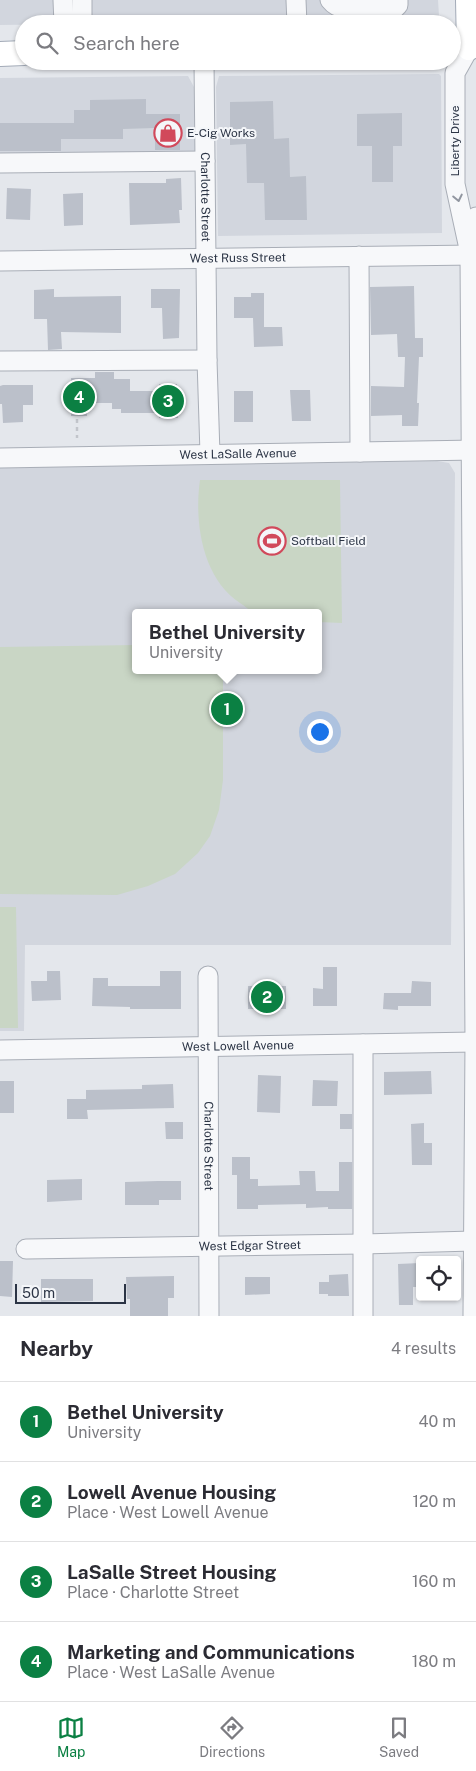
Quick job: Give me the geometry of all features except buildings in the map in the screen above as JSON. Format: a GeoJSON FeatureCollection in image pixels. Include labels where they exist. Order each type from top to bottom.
{"type":"FeatureCollection","features":[{"type":"Feature","properties":{"kind":"main road"},"geometry":{"type":"LineString","coordinates":[[468,0],[468,52]]}},
{"type":"Feature","properties":{"kind":"main road"},"geometry":{"type":"LineString","coordinates":[[0,54],[15,54]]}},
{"type":"Feature","properties":{"kind":"street"},"geometry":{"type":"LineString","coordinates":[[63,0],[64,15]]}},
{"type":"Feature","properties":{"kind":"street"},"geometry":{"type":"LineString","coordinates":[[82,0],[82,15]]}},
{"type":"Feature","properties":{"kind":"street"},"geometry":{"type":"LineString","coordinates":[[296,0],[297,15]]}},
{"type":"Feature","properties":{"kind":"street"},"geometry":{"type":"LineString","coordinates":[[330,0],[335,5],[349,9],[360,3],[365,8],[395,8],[398,2]]}},
{"type":"Feature","properties":{"kind":"street","name":"Liberty Drive"},"geometry":{"type":"LineString","coordinates":[[461,63],[468,52]]}},
{"type":"Feature","properties":{"kind":"street","name":"Charlotte Street"},"geometry":{"type":"LineString","coordinates":[[204,70],[207,360],[210,454]]}},
{"type":"Feature","properties":{"kind":"street","name":"Liberty Drive"},"geometry":{"type":"LineString","coordinates":[[457,70],[455,73],[455,184],[473,255]]}},
{"type":"Feature","properties":{"kind":"street"},"geometry":{"type":"LineString","coordinates":[[0,163],[205,161]]}},
{"type":"Feature","properties":{"kind":"street","name":"Liberty Drive"},"geometry":{"type":"LineString","coordinates":[[473,1316],[475,847],[473,255],[476,217]]}},
{"type":"Feature","properties":{"kind":"street","name":"West Russ Street"},"geometry":{"type":"LineString","coordinates":[[0,261],[473,255]]}},
{"type":"Feature","properties":{"kind":"street"},"geometry":{"type":"LineString","coordinates":[[359,256],[360,452]]}},
{"type":"Feature","properties":{"kind":"street"},"geometry":{"type":"LineString","coordinates":[[0,361],[207,360]]}},
{"type":"Feature","properties":{"kind":"street","name":"West LaSalle Avenue"},"geometry":{"type":"LineString","coordinates":[[0,458],[473,450]]}},
{"type":"Feature","properties":{"kind":"street","name":"Charlotte Street"},"geometry":{"type":"LineString","coordinates":[[208,976],[209,1316]]}},
{"type":"Feature","properties":{"kind":"street","name":"West Lowell Avenue"},"geometry":{"type":"LineString","coordinates":[[0,1050],[475,1042]]}},
{"type":"Feature","properties":{"kind":"street"},"geometry":{"type":"LineString","coordinates":[[363,1044],[363,1316]]}},
{"type":"Feature","properties":{"kind":"street","name":"West Edgar Street"},"geometry":{"type":"LineString","coordinates":[[26,1248],[473,1241]]}},
{"type":"Feature","properties":{"kind":"path"},"geometry":{"type":"LineString","coordinates":[[77,418],[77,438]]}},
{"type":"Feature","properties":{"kind":"shaded area"},"geometry":{"type":"Polygon","coordinates":[[[0,0],[438,0],[439,15],[15,15],[15,25],[0,25],[0,0]]]}},
{"type":"Feature","properties":{"kind":"shaded area"},"geometry":{"type":"Polygon","coordinates":[[[439,74],[441,76],[442,233],[218,236],[216,87],[219,76],[439,74]]]}},
{"type":"Feature","properties":{"kind":"shaded area"},"geometry":{"type":"Polygon","coordinates":[[[188,76],[194,87],[195,155],[0,157],[0,78],[188,76]]]}},
{"type":"Feature","properties":{"kind":"shaded area"},"geometry":{"type":"Polygon","coordinates":[[[437,461],[449,463],[455,473],[451,945],[25,945],[24,1031],[0,1031],[0,467],[437,461]]]}},
{"type":"Feature","properties":{"kind":"green space","name":"Softball Field"},"geometry":{"type":"Polygon","coordinates":[[[200,480],[340,480],[342,623],[322,622],[322,609],[249,609],[227,592],[217,579],[203,548],[198,513],[200,480]]]}},
{"type":"Feature","properties":{"kind":"green space"},"geometry":{"type":"Polygon","coordinates":[[[132,645],[132,674],[223,674],[223,780],[219,810],[210,836],[198,853],[175,874],[148,886],[117,895],[0,894],[0,647],[132,645]]]}},
{"type":"Feature","properties":{"kind":"green space"},"geometry":{"type":"Polygon","coordinates":[[[0,907],[16,907],[18,1028],[0,1028],[0,907]]]}},
{"type":"Feature","properties":{"kind":"place","name":"E-Cig Works"},"geometry":{"type":"Point","coordinates":[168,133]}},
{"type":"Feature","properties":{"kind":"place","name":"Marketing and Communications"},"geometry":{"type":"Point","coordinates":[79,397]}},
{"type":"Feature","properties":{"kind":"place","name":"LaSalle Street Housing"},"geometry":{"type":"Point","coordinates":[168,401]}},
{"type":"Feature","properties":{"kind":"place","name":"Softball Field"},"geometry":{"type":"Point","coordinates":[272,541]}},
{"type":"Feature","properties":{"kind":"place","name":"Bethel University"},"geometry":{"type":"Point","coordinates":[227,709]}},
{"type":"Feature","properties":{"kind":"place","name":"Lowell Avenue Housing"},"geometry":{"type":"Point","coordinates":[267,997]}}]}
